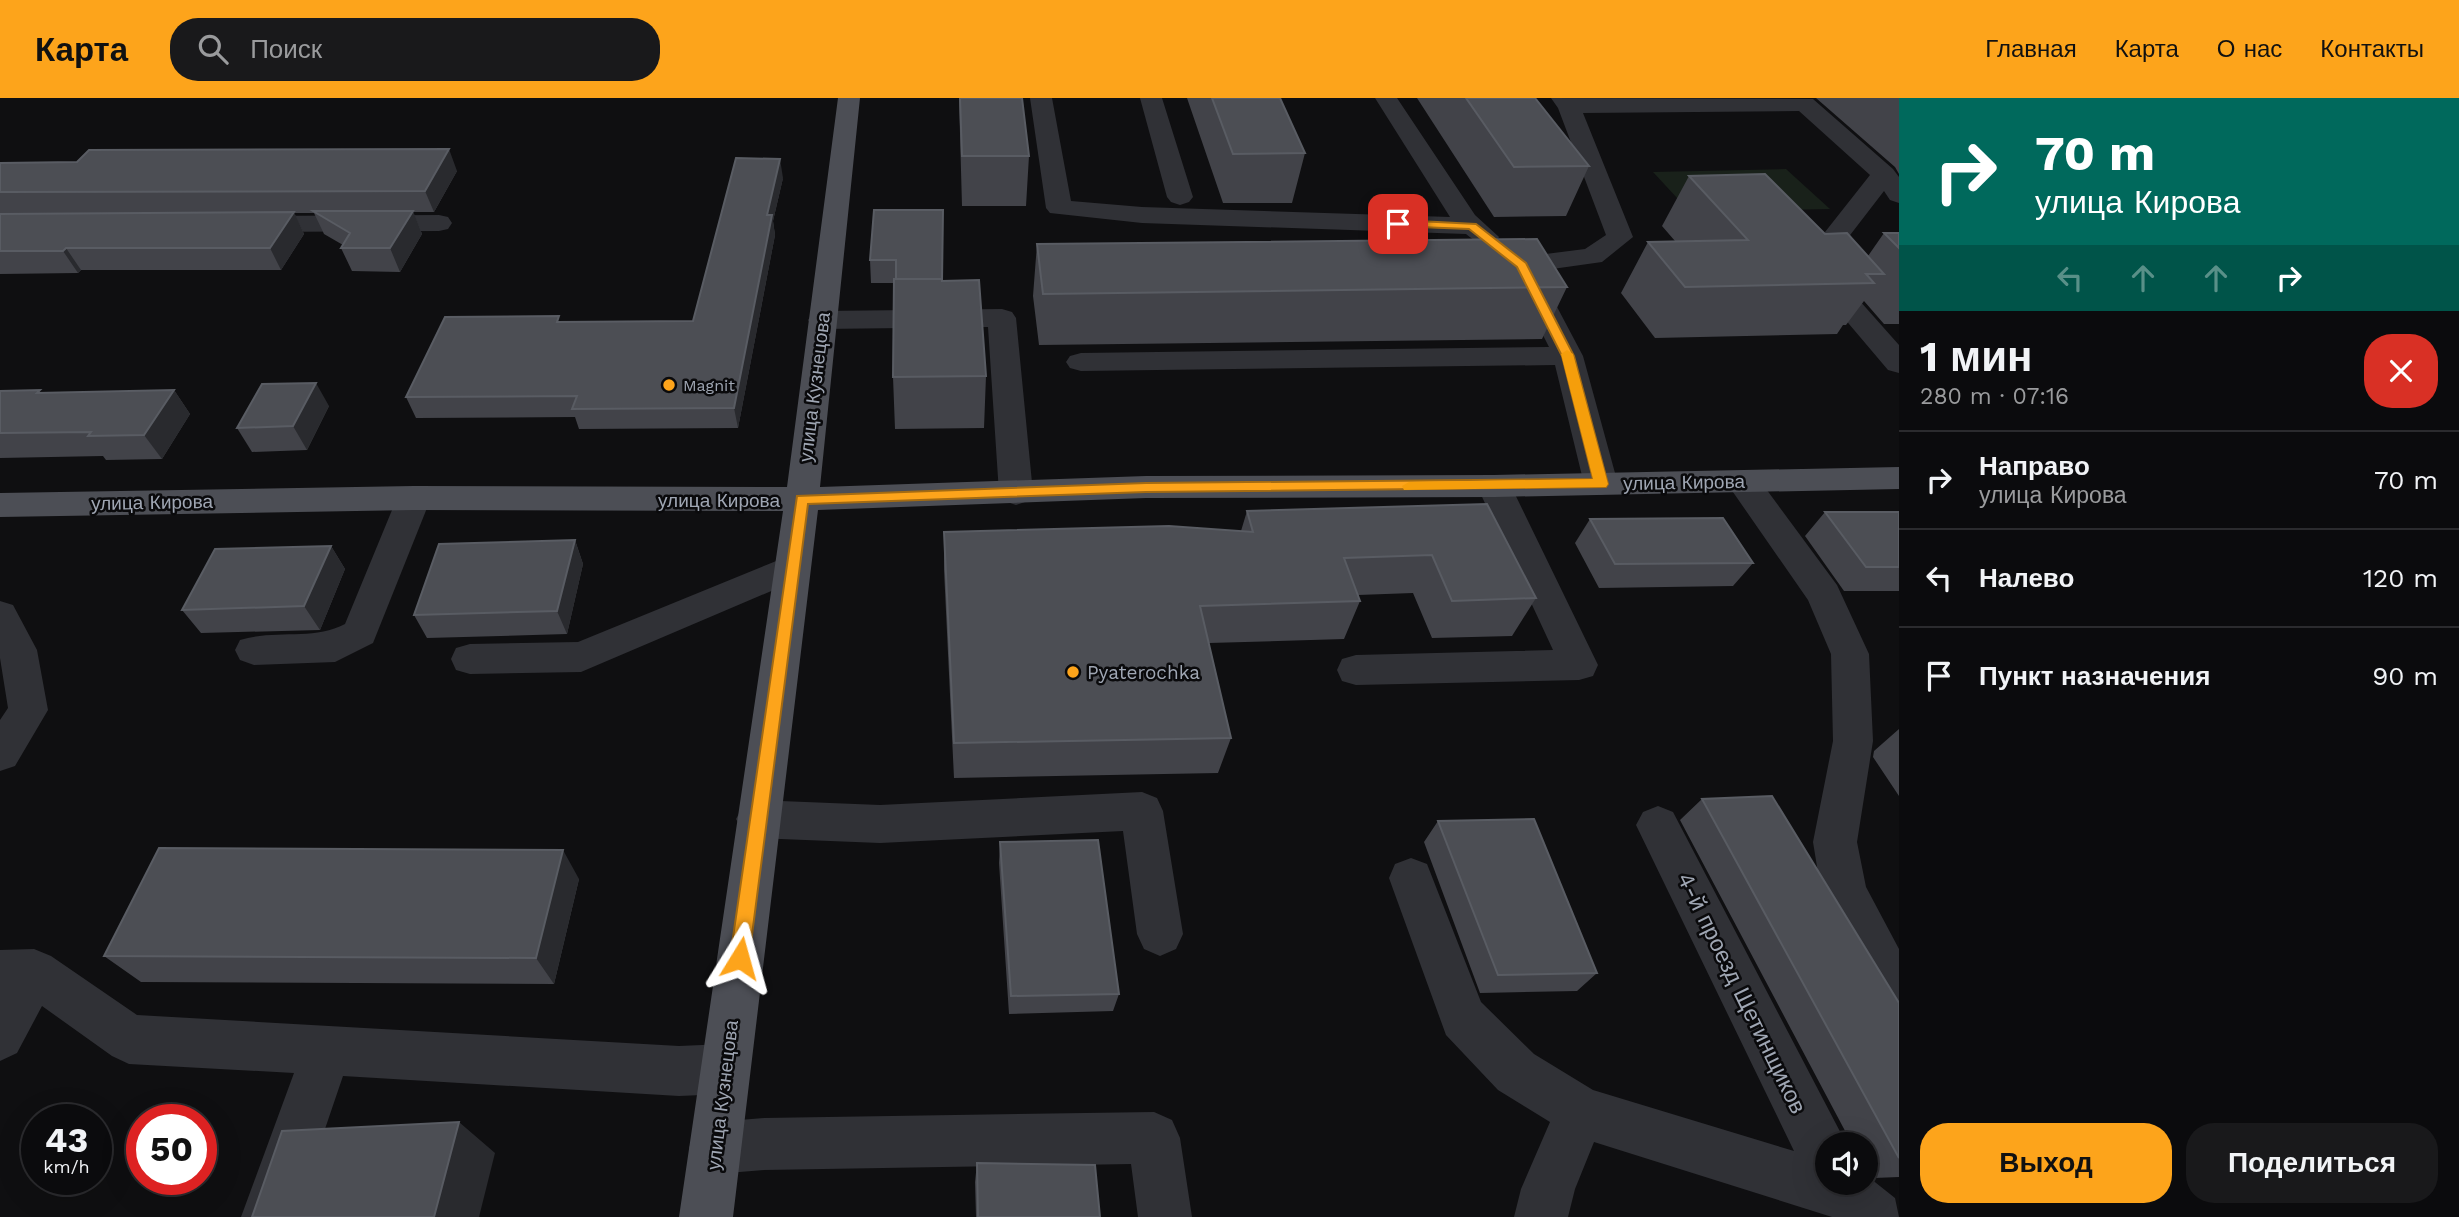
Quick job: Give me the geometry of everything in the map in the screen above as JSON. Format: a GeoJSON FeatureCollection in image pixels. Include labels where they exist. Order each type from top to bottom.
{"type":"FeatureCollection","features":[{"type":"Feature","properties":{"kind":"main road","name":"улица Кузнецова"},"geometry":{"type":"LineString","coordinates":[[706,1217],[802,499],[849,98]]}},
{"type":"Feature","properties":{"kind":"main road","name":"улица Кирова"},"geometry":{"type":"LineString","coordinates":[[0,505],[414,498],[802,499],[1146,487],[1494,486],[1899,478]]}},
{"type":"Feature","properties":{"kind":"street"},"geometry":{"type":"LineString","coordinates":[[1041,98],[1059,208],[1142,215],[1472,226]]}},
{"type":"Feature","properties":{"kind":"street"},"geometry":{"type":"LineString","coordinates":[[1151,98],[1180,197]]}},
{"type":"Feature","properties":{"kind":"street"},"geometry":{"type":"LineString","coordinates":[[1386,98],[1465,220],[1522,265],[1568,356],[1601,484]]}},
{"type":"Feature","properties":{"kind":"street"},"geometry":{"type":"LineString","coordinates":[[1522,265],[1592,256],[1620,237],[1565,102],[1805,104],[1884,174],[1899,195]]}},
{"type":"Feature","properties":{"kind":"street"},"geometry":{"type":"LineString","coordinates":[[1813,265],[1884,174]]}},
{"type":"Feature","properties":{"kind":"street"},"geometry":{"type":"LineString","coordinates":[[219,224],[439,223]]}},
{"type":"Feature","properties":{"kind":"street"},"geometry":{"type":"LineString","coordinates":[[1813,265],[1899,263]]}},
{"type":"Feature","properties":{"kind":"street"},"geometry":{"type":"LineString","coordinates":[[1522,265],[1625,265]]}},
{"type":"Feature","properties":{"kind":"street"},"geometry":{"type":"LineString","coordinates":[[1813,265],[1899,364]]}},
{"type":"Feature","properties":{"kind":"street"},"geometry":{"type":"LineString","coordinates":[[822,320],[1002,318],[1016,493]]}},
{"type":"Feature","properties":{"kind":"street"},"geometry":{"type":"LineString","coordinates":[[1081,362],[1568,356]]}},
{"type":"Feature","properties":{"kind":"street"},"geometry":{"type":"LineString","coordinates":[[1743,482],[1824,595],[1850,654],[1853,741],[1835,842],[1844,891],[1895,983]]}},
{"type":"Feature","properties":{"kind":"street"},"geometry":{"type":"LineString","coordinates":[[1356,670],[1579,665],[1494,486]]}},
{"type":"Feature","properties":{"kind":"street"},"geometry":{"type":"LineString","coordinates":[[254,650],[335,647],[360,634],[414,498]]}},
{"type":"Feature","properties":{"kind":"street"},"geometry":{"type":"LineString","coordinates":[[470,659],[582,657],[791,568]]}},
{"type":"Feature","properties":{"kind":"street"},"geometry":{"type":"LineString","coordinates":[[0,615],[18,650],[28,710],[0,754]]}},
{"type":"Feature","properties":{"kind":"street"},"geometry":{"type":"LineString","coordinates":[[758,819],[880,824],[1142,811],[1160,934]]}},
{"type":"Feature","properties":{"kind":"street","name":"4-й проезд Щетинщиков"},"geometry":{"type":"LineString","coordinates":[[1658,825],[1817,1132]]}},
{"type":"Feature","properties":{"kind":"street"},"geometry":{"type":"LineString","coordinates":[[1411,878],[1464,1018],[1516,1072],[1581,1112],[1815,1180]]}},
{"type":"Feature","properties":{"kind":"street"},"geometry":{"type":"LineString","coordinates":[[0,1035],[17,972],[129,1039],[679,1070],[725,1069]]}},
{"type":"Feature","properties":{"kind":"street"},"geometry":{"type":"LineString","coordinates":[[268,1217],[328,1049]]}},
{"type":"Feature","properties":{"kind":"street"},"geometry":{"type":"LineString","coordinates":[[1541,1217],[1548,1189],[1581,1112]]}},
{"type":"Feature","properties":{"kind":"street"},"geometry":{"type":"LineString","coordinates":[[715,1148],[764,1144],[1154,1138],[1165,1217]]}},
{"type":"Feature","properties":{"kind":"shaded area"},"geometry":{"type":"Polygon","coordinates":[[[1786,169],[1830,209],[1690,212],[1653,172],[1786,169]]]}},
{"type":"Feature","properties":{"kind":"building"},"geometry":{"type":"Polygon","coordinates":[[[960,98],[1022,98],[1029,156],[962,156],[960,98]]]}},
{"type":"Feature","properties":{"kind":"building"},"geometry":{"type":"Polygon","coordinates":[[[1212,98],[1280,98],[1305,153],[1233,154],[1212,98]]]}},
{"type":"Feature","properties":{"kind":"building"},"geometry":{"type":"Polygon","coordinates":[[[1466,98],[1535,98],[1589,166],[1514,167],[1466,98]]]}},
{"type":"Feature","properties":{"kind":"building"},"geometry":{"type":"Polygon","coordinates":[[[449,149],[425,191],[0,192],[0,163],[77,162],[89,150],[449,149]]]}},
{"type":"Feature","properties":{"kind":"building"},"geometry":{"type":"Polygon","coordinates":[[[736,158],[780,159],[767,215],[772,215],[734,408],[572,409],[577,396],[406,397],[445,317],[559,316],[557,322],[693,321],[736,158]]]}},
{"type":"Feature","properties":{"kind":"building"},"geometry":{"type":"Polygon","coordinates":[[[1765,174],[1825,234],[1847,233],[1884,274],[1866,274],[1874,283],[1685,287],[1648,242],[1748,240],[1689,176],[1765,174]]]}},
{"type":"Feature","properties":{"kind":"building"},"geometry":{"type":"Polygon","coordinates":[[[874,210],[943,210],[942,281],[896,279],[896,260],[870,260],[874,210]]]}},
{"type":"Feature","properties":{"kind":"building"},"geometry":{"type":"Polygon","coordinates":[[[313,211],[413,211],[390,248],[341,248],[350,233],[313,211]]]}},
{"type":"Feature","properties":{"kind":"building"},"geometry":{"type":"Polygon","coordinates":[[[294,212],[270,248],[66,248],[63,251],[0,251],[0,214],[294,212]]]}},
{"type":"Feature","properties":{"kind":"building"},"geometry":{"type":"Polygon","coordinates":[[[1884,233],[1899,233],[1899,248],[1884,233]]]}},
{"type":"Feature","properties":{"kind":"building"},"geometry":{"type":"Polygon","coordinates":[[[1537,239],[1567,287],[1043,294],[1037,244],[1537,239]]]}},
{"type":"Feature","properties":{"kind":"building"},"geometry":{"type":"Polygon","coordinates":[[[894,279],[979,280],[986,376],[893,377],[894,279]]]}},
{"type":"Feature","properties":{"kind":"building"},"geometry":{"type":"Polygon","coordinates":[[[316,383],[293,426],[237,428],[262,384],[316,383]]]}},
{"type":"Feature","properties":{"kind":"building"},"geometry":{"type":"Polygon","coordinates":[[[40,390],[37,393],[174,390],[144,435],[88,436],[91,432],[0,433],[0,391],[40,390]]]}},
{"type":"Feature","properties":{"kind":"building"},"geometry":{"type":"Polygon","coordinates":[[[1487,504],[1536,598],[1452,601],[1432,555],[1344,558],[1360,601],[1200,606],[1231,738],[954,743],[944,532],[1169,526],[1253,532],[1247,511],[1487,504]]]}},
{"type":"Feature","properties":{"kind":"building"},"geometry":{"type":"Polygon","coordinates":[[[1825,512],[1899,512],[1899,567],[1866,567],[1825,512]]]}},
{"type":"Feature","properties":{"kind":"building"},"geometry":{"type":"Polygon","coordinates":[[[1723,518],[1753,563],[1615,564],[1590,519],[1723,518]]]}},
{"type":"Feature","properties":{"kind":"building"},"geometry":{"type":"Polygon","coordinates":[[[575,540],[557,611],[414,615],[439,544],[575,540]]]}},
{"type":"Feature","properties":{"kind":"building"},"geometry":{"type":"Polygon","coordinates":[[[331,546],[304,606],[182,610],[215,549],[331,546]]]}},
{"type":"Feature","properties":{"kind":"building"},"geometry":{"type":"Polygon","coordinates":[[[1772,796],[1899,1003],[1899,1158],[1702,799],[1772,796]]]}},
{"type":"Feature","properties":{"kind":"building"},"geometry":{"type":"Polygon","coordinates":[[[1534,819],[1597,973],[1498,975],[1438,821],[1534,819]]]}},
{"type":"Feature","properties":{"kind":"building"},"geometry":{"type":"Polygon","coordinates":[[[1098,840],[1119,994],[1011,996],[1000,842],[1098,840]]]}},
{"type":"Feature","properties":{"kind":"building"},"geometry":{"type":"Polygon","coordinates":[[[159,848],[563,850],[536,958],[104,956],[159,848]]]}},
{"type":"Feature","properties":{"kind":"building"},"geometry":{"type":"Polygon","coordinates":[[[459,1122],[434,1217],[252,1217],[282,1131],[459,1122]]]}},
{"type":"Feature","properties":{"kind":"building"},"geometry":{"type":"Polygon","coordinates":[[[977,1163],[1095,1165],[1100,1217],[978,1217],[977,1163]]]}},
{"type":"Feature","properties":{"kind":"slow traffic"},"geometry":{"type":"LineString","coordinates":[[1409,486],[1601,484],[1567,354]]}},
{"type":"Feature","properties":{"kind":"place","name":"Magnit"},"geometry":{"type":"Point","coordinates":[669,385]}},
{"type":"Feature","properties":{"kind":"place","name":"Pyaterochka"},"geometry":{"type":"Point","coordinates":[1073,672]}},
{"type":"Feature","properties":{"kind":"route"},"geometry":{"type":"LineString","coordinates":[[740,958],[802,499],[1146,487],[1601,484],[1568,356],[1522,265],[1472,226],[1398,224]]}}]}
